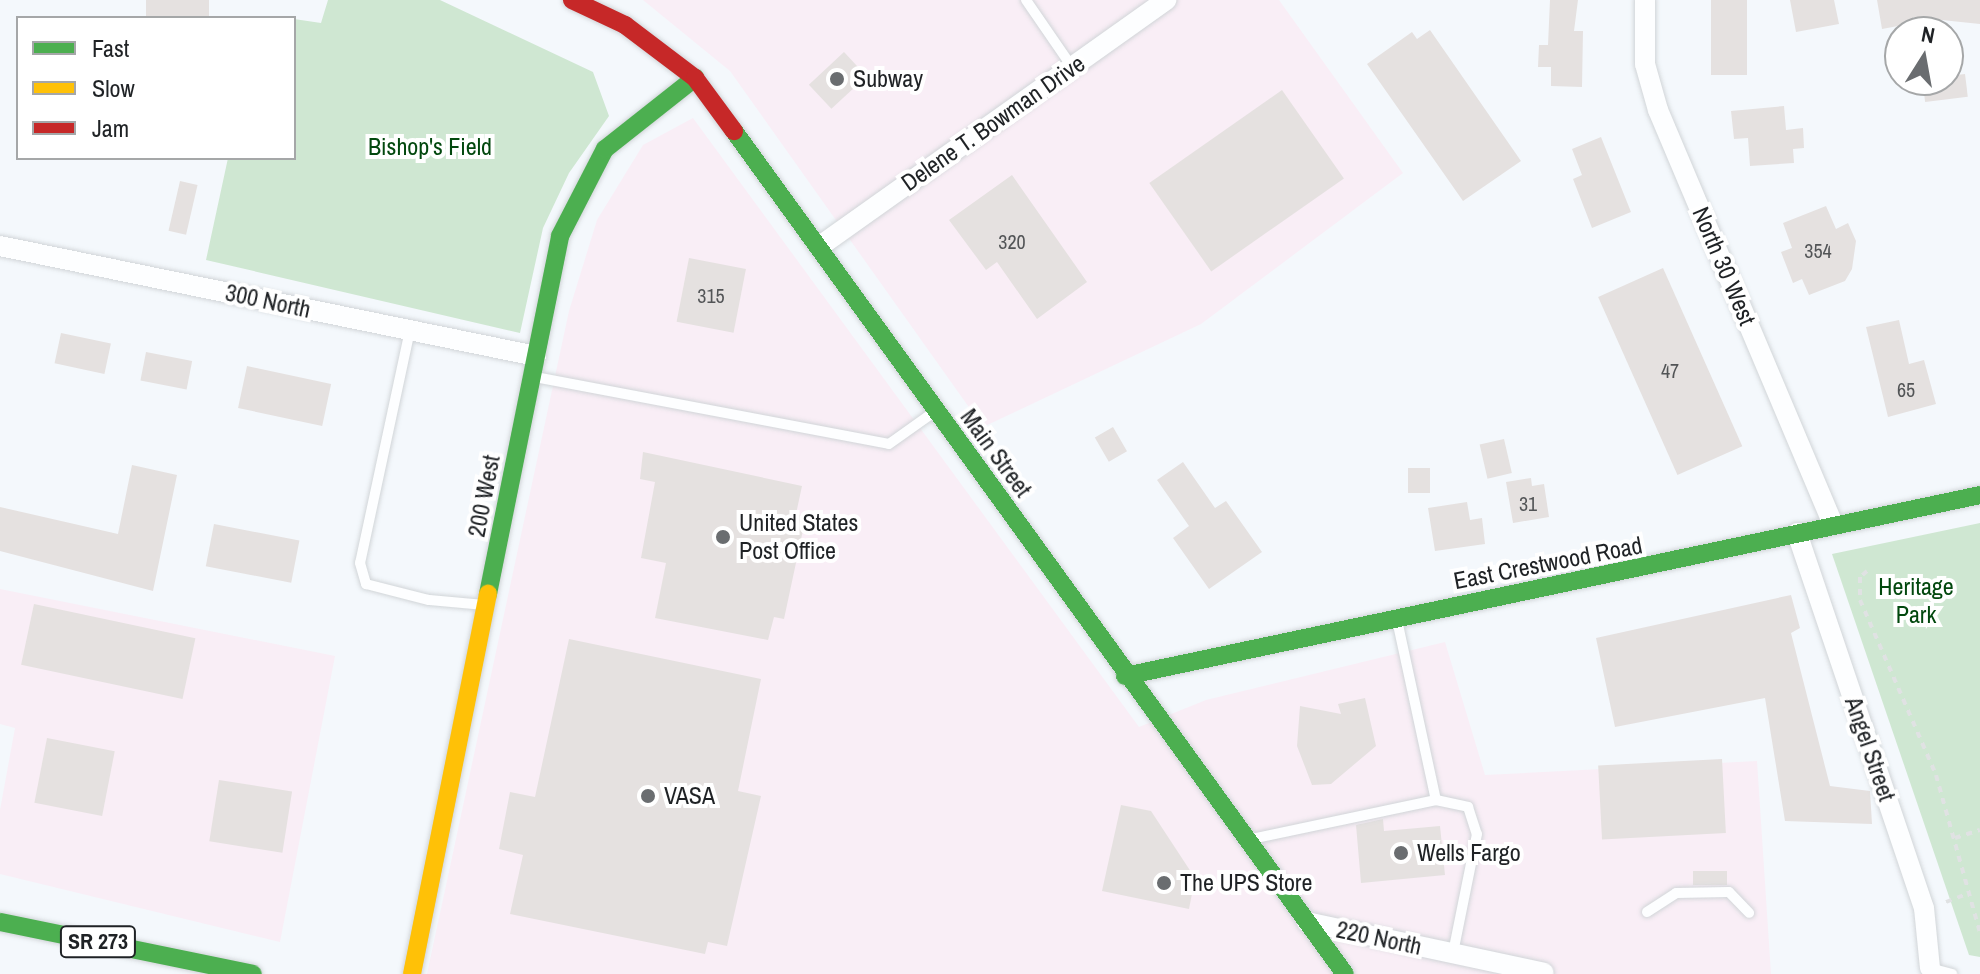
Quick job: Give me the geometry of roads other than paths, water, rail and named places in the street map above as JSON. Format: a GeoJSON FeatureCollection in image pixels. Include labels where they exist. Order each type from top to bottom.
{"type":"FeatureCollection","features":[{"type":"Feature","properties":{"kind":"street","name":"Main Street"},"geometry":{"type":"LineString","coordinates":[[572,0],[625,25],[695,78],[820,246],[1125,676],[1345,974]]}},
{"type":"Feature","properties":{"kind":"street","name":"Delene T. Bowman Drive"},"geometry":{"type":"LineString","coordinates":[[820,246],[1166,0]]}},
{"type":"Feature","properties":{"kind":"street","name":"North 30 West"},"geometry":{"type":"LineString","coordinates":[[1645,0],[1645,64],[1658,110],[1833,525]]}},
{"type":"Feature","properties":{"kind":"street","name":"200 West"},"geometry":{"type":"LineString","coordinates":[[412,974],[560,236],[605,149],[695,78]]}},
{"type":"Feature","properties":{"kind":"street","name":"300 North"},"geometry":{"type":"LineString","coordinates":[[0,246],[410,330],[534,366]]}},
{"type":"Feature","properties":{"kind":"street","name":"East Crestwood Road"},"geometry":{"type":"LineString","coordinates":[[1125,676],[1980,495]]}},
{"type":"Feature","properties":{"kind":"street","name":"Angel Street"},"geometry":{"type":"LineString","coordinates":[[1797,533],[1924,908],[1930,968]]}},
{"type":"Feature","properties":{"kind":"street","name":"SR 273"},"geometry":{"type":"LineString","coordinates":[[0,922],[253,974]]}},
{"type":"Feature","properties":{"kind":"street","name":"220 North"},"geometry":{"type":"LineString","coordinates":[[1307,922],[1544,973]]}},
{"type":"Feature","properties":{"kind":"lane"},"geometry":{"type":"LineString","coordinates":[[1026,0],[1072,67]]}},
{"type":"Feature","properties":{"kind":"lane"},"geometry":{"type":"LineString","coordinates":[[410,330],[360,563],[366,584],[429,600],[487,605]]}},
{"type":"Feature","properties":{"kind":"lane"},"geometry":{"type":"LineString","coordinates":[[534,366],[889,444],[936,411]]}},
{"type":"Feature","properties":{"kind":"lane"},"geometry":{"type":"LineString","coordinates":[[1397,618],[1436,800]]}},
{"type":"Feature","properties":{"kind":"lane"},"geometry":{"type":"LineString","coordinates":[[1248,840],[1436,800],[1468,807],[1477,834],[1453,953]]}},
{"type":"Feature","properties":{"kind":"lane"},"geometry":{"type":"LineString","coordinates":[[1647,912],[1676,893],[1729,892],[1749,913]]}},
{"type":"Feature","properties":{"kind":"lane"},"geometry":{"type":"LineString","coordinates":[[1930,968],[1952,974]]}},
{"type":"Feature","properties":{"kind":"place","name":"Subway"},"geometry":{"type":"Point","coordinates":[837,79]}},
{"type":"Feature","properties":{"kind":"place","name":"United States Post Office"},"geometry":{"type":"Point","coordinates":[723,537]}},
{"type":"Feature","properties":{"kind":"place","name":"VASA"},"geometry":{"type":"Point","coordinates":[648,796]}},
{"type":"Feature","properties":{"kind":"place","name":"Wells Fargo"},"geometry":{"type":"Point","coordinates":[1401,853]}},
{"type":"Feature","properties":{"kind":"place","name":"The UPS Store"},"geometry":{"type":"Point","coordinates":[1164,883]}},
{"type":"Feature","properties":{"kind":"park label","name":"Bishop's Field"},"geometry":{"type":"Point","coordinates":[430,147]}},
{"type":"Feature","properties":{"kind":"park label","name":"Heritage Park"},"geometry":{"type":"Point","coordinates":[1916,601]}}]}
